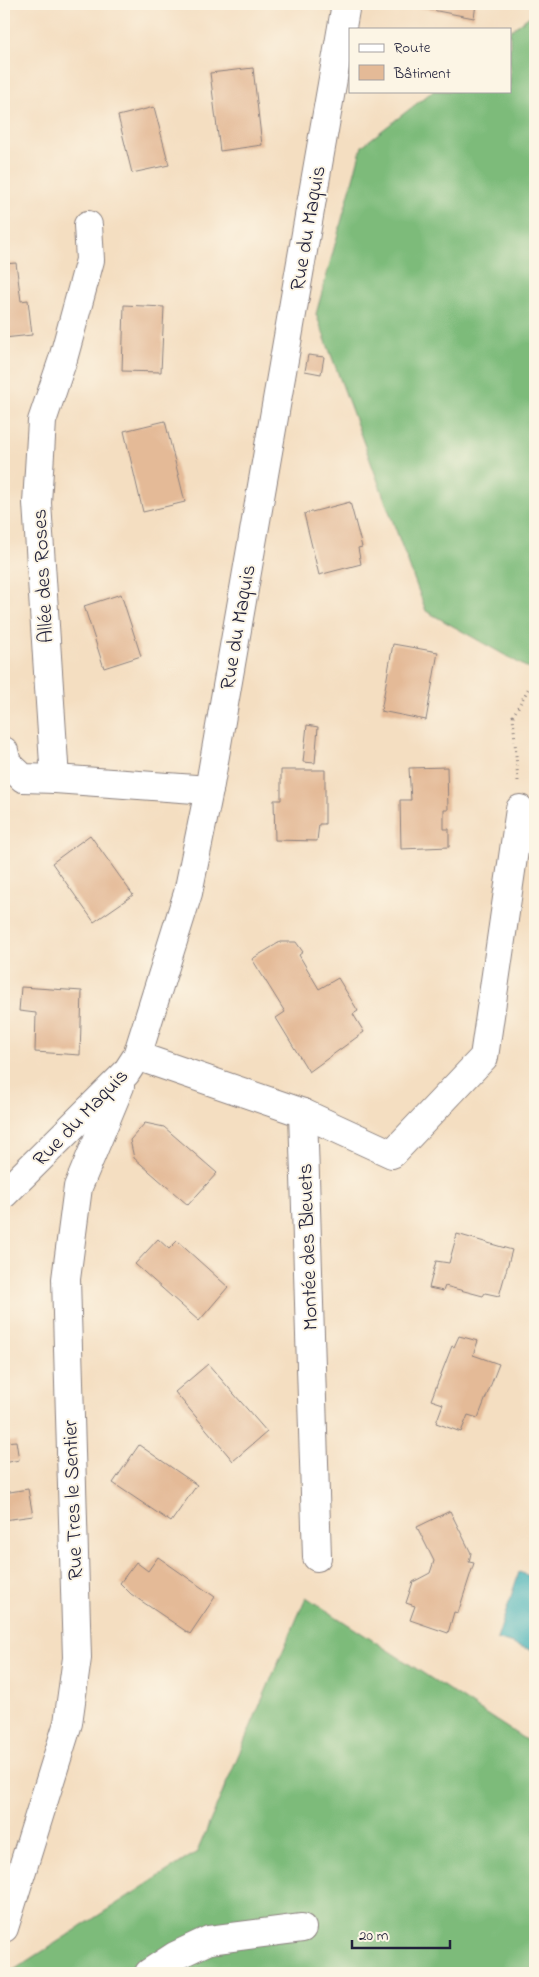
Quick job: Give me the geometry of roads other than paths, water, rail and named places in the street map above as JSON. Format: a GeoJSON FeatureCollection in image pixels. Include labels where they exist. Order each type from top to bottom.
{"type":"FeatureCollection","features":[{"type":"Feature","properties":{"kind":"street","name":"Rue du Maquis"},"geometry":{"type":"LineString","coordinates":[[4,1194],[131,1064],[188,893],[209,790],[346,4]]}},
{"type":"Feature","properties":{"kind":"street","name":"Allée des Roses"},"geometry":{"type":"LineString","coordinates":[[55,779],[37,503],[42,421],[64,360],[90,260],[88,225]]}},
{"type":"Feature","properties":{"kind":"street"},"geometry":{"type":"LineString","coordinates":[[4,751],[7,763],[23,778],[209,790]]}},
{"type":"Feature","properties":{"kind":"street"},"geometry":{"type":"LineString","coordinates":[[131,1064],[303,1113],[392,1154],[484,1057],[520,809]]}},
{"type":"Feature","properties":{"kind":"street","name":"Rue Tres le Sentier"},"geometry":{"type":"LineString","coordinates":[[4,1928],[68,1723],[77,1658],[66,1279],[78,1187],[131,1064]]}},
{"type":"Feature","properties":{"kind":"street","name":"Montée des Bleuets"},"geometry":{"type":"LineString","coordinates":[[303,1113],[317,1557]]}},
{"type":"Feature","properties":{"kind":"street"},"geometry":{"type":"LineString","coordinates":[[149,1973],[175,1956],[209,1940],[302,1928]]}},
{"type":"Feature","properties":{"kind":"water"},"geometry":{"type":"Polygon","coordinates":[[[519,1572],[535,1578],[535,1636],[531,1650],[497,1639],[519,1572]]]}}]}
